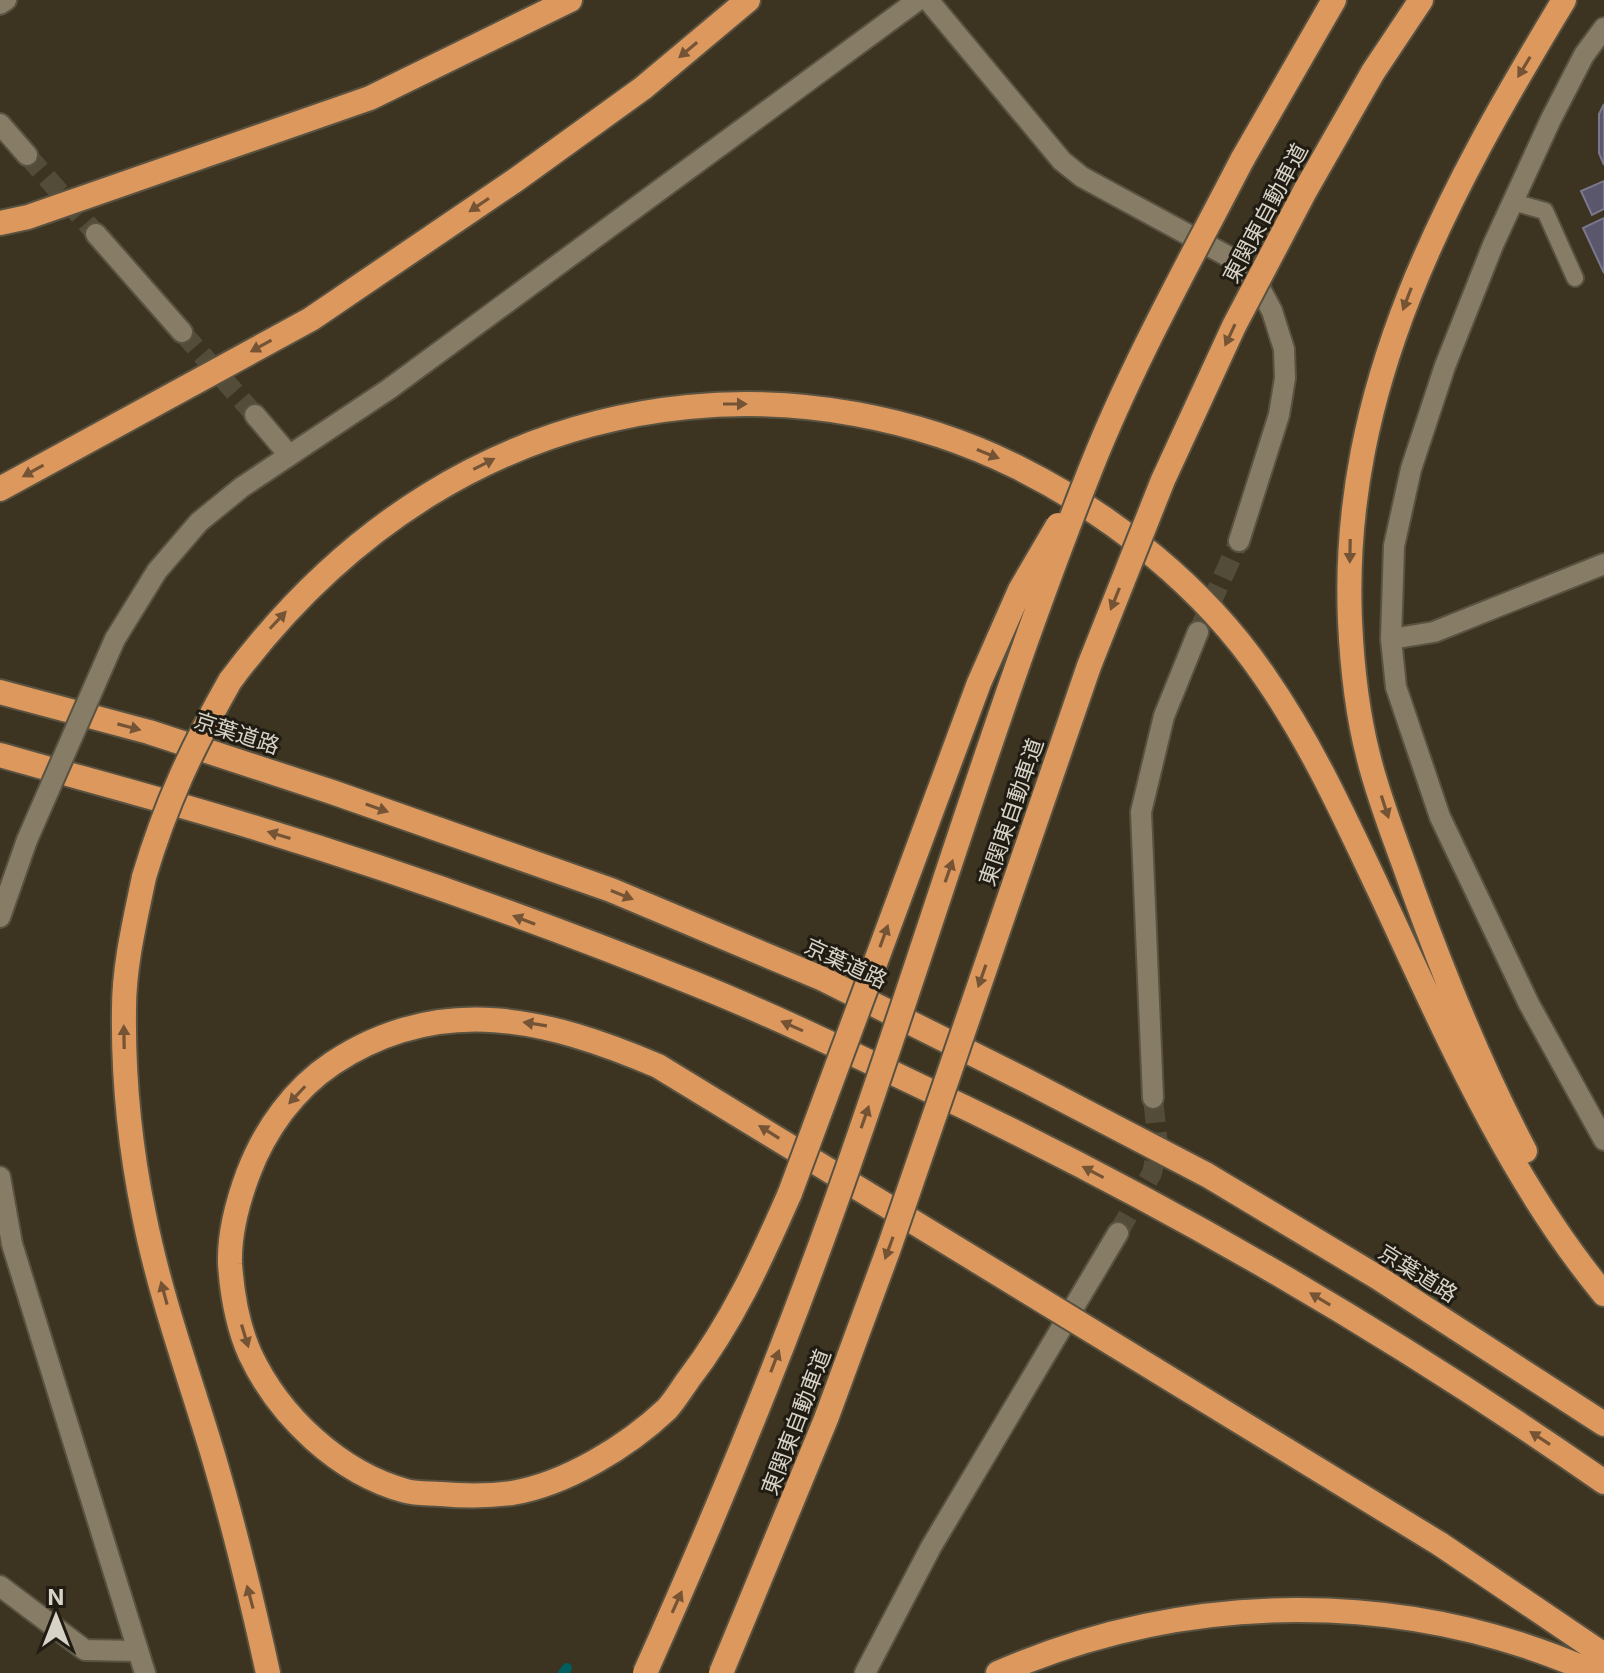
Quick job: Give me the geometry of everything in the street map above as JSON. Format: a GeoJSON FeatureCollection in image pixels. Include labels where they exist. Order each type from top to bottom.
{"type":"FeatureCollection","features":[{"type":"Feature","properties":{"kind":"highway"},"geometry":{"type":"LineString","coordinates":[[0,223],[28,217],[370,98],[570,0]]}},
{"type":"Feature","properties":{"kind":"highway"},"geometry":{"type":"LineString","coordinates":[[0,489],[311,319],[517,179],[643,88],[748,0]]}},
{"type":"Feature","properties":{"kind":"highway","name":"東関東自動車道"},"geometry":{"type":"LineString","coordinates":[[645,1673],[760,1400],[832,1212],[1026,645],[1092,466],[1159,320],[1242,160],[1334,0]]}},
{"type":"Feature","properties":{"kind":"highway","name":"東関東自動車道"},"geometry":{"type":"LineString","coordinates":[[721,1673],[826,1419],[889,1248],[1089,666],[1163,480],[1234,326],[1305,191],[1373,72],[1421,0]]}},
{"type":"Feature","properties":{"kind":"highway"},"geometry":{"type":"LineString","coordinates":[[1564,0],[1456,191],[1414,282],[1388,349],[1370,413],[1358,474],[1349,594],[1358,702],[1368,756],[1429,935],[1510,1123],[1554,1204],[1604,1283]]}},
{"type":"Feature","properties":{"kind":"highway"},"geometry":{"type":"LineString","coordinates":[[268,1673],[214,1457],[144,1217],[131,1142],[124,1006],[130,944],[144,877],[158,828],[178,778],[230,681],[264,635],[303,593],[351,550],[441,487],[493,459],[599,421],[702,405],[772,404],[877,419],[934,433],[993,455],[1050,483],[1110,523],[1160,562],[1197,595],[1233,634],[1266,677],[1327,783],[1455,1054],[1496,1132],[1541,1204],[1604,1294]]}},
{"type":"Feature","properties":{"kind":"highway"},"geometry":{"type":"LineString","coordinates":[[1092,466],[1020,590],[979,683],[790,1193],[748,1288],[703,1361],[668,1408],[626,1442],[572,1474],[513,1493],[453,1495],[407,1491],[357,1471],[308,1435],[279,1401],[250,1354],[237,1310],[230,1261],[238,1201],[257,1150],[276,1119],[322,1071],[354,1049],[389,1033],[425,1024],[466,1020],[513,1021],[552,1027],[603,1042],[658,1066],[979,1262],[1440,1544],[1604,1655]]}},
{"type":"Feature","properties":{"kind":"highway","name":"京葉道路"},"geometry":{"type":"LineString","coordinates":[[0,692],[149,732],[347,797],[611,890],[823,979],[1207,1175],[1377,1277],[1604,1424]]}},
{"type":"Feature","properties":{"kind":"highway"},"geometry":{"type":"LineString","coordinates":[[0,755],[221,817],[371,865],[693,983],[813,1036],[1008,1126],[1194,1225],[1365,1326],[1604,1482]]}},
{"type":"Feature","properties":{"kind":"highway"},"geometry":{"type":"LineString","coordinates":[[998,1673],[1092,1637],[1185,1617],[1266,1611],[1339,1611],[1408,1617],[1484,1632],[1554,1655],[1595,1673]]}},
{"type":"Feature","properties":{"kind":"street"},"geometry":{"type":"LineString","coordinates":[[0,4],[6,0]]}},
{"type":"Feature","properties":{"kind":"street"},"geometry":{"type":"LineString","coordinates":[[0,917],[27,840],[115,639],[157,571],[199,522],[242,487],[389,389],[918,0]]}},
{"type":"Feature","properties":{"kind":"street"},"geometry":{"type":"LineString","coordinates":[[928,0],[1062,161],[1082,177],[1233,259],[1256,281],[1272,311],[1284,349],[1285,378],[1279,415],[1239,541]]}},
{"type":"Feature","properties":{"kind":"street"},"geometry":{"type":"LineString","coordinates":[[1604,28],[1584,55],[1557,106],[1513,202],[1445,366],[1411,469],[1394,546],[1391,639],[1396,687],[1440,817],[1529,1004],[1604,1140]]}},
{"type":"Feature","properties":{"kind":"street"},"geometry":{"type":"LineString","coordinates":[[0,124],[27,155]]}},
{"type":"Feature","properties":{"kind":"street"},"geometry":{"type":"LineString","coordinates":[[96,234],[182,332]]}},
{"type":"Feature","properties":{"kind":"street"},"geometry":{"type":"LineString","coordinates":[[255,415],[289,455]]}},
{"type":"Feature","properties":{"kind":"street"},"geometry":{"type":"LineString","coordinates":[[1391,639],[1434,632],[1604,564]]}},
{"type":"Feature","properties":{"kind":"street"},"geometry":{"type":"LineString","coordinates":[[1153,1098],[1141,812],[1164,716],[1198,632]]}},
{"type":"Feature","properties":{"kind":"street"},"geometry":{"type":"LineString","coordinates":[[0,1177],[6,1245],[145,1673]]}},
{"type":"Feature","properties":{"kind":"street"},"geometry":{"type":"LineString","coordinates":[[865,1673],[931,1547],[1118,1233]]}},
{"type":"Feature","properties":{"kind":"street"},"geometry":{"type":"LineString","coordinates":[[0,1586],[85,1650],[137,1651]]}},
{"type":"Feature","properties":{"kind":"lane"},"geometry":{"type":"LineString","coordinates":[[1513,202],[1545,211],[1575,278]]}},
{"type":"Feature","properties":{"kind":"building"},"geometry":{"type":"Polygon","coordinates":[[[1604,104],[1604,165],[1599,153],[1599,114],[1604,104]]]}},
{"type":"Feature","properties":{"kind":"building"},"geometry":{"type":"Polygon","coordinates":[[[1604,181],[1604,209],[1592,215],[1581,191],[1604,181]]]}},
{"type":"Feature","properties":{"kind":"building"},"geometry":{"type":"Polygon","coordinates":[[[1604,218],[1604,273],[1583,228],[1604,218]]]}},
{"type":"Feature","properties":{"kind":"waterway"},"geometry":{"type":"LineString","coordinates":[[563,1673],[567,1668]]}},
{"type":"Feature","properties":{"kind":"tunnel"},"geometry":{"type":"LineString","coordinates":[[27,155],[96,234]]}},
{"type":"Feature","properties":{"kind":"tunnel"},"geometry":{"type":"LineString","coordinates":[[182,332],[255,415]]}},
{"type":"Feature","properties":{"kind":"tunnel"},"geometry":{"type":"LineString","coordinates":[[1198,632],[1239,541]]}},
{"type":"Feature","properties":{"kind":"tunnel"},"geometry":{"type":"LineString","coordinates":[[1118,1233],[1152,1173],[1158,1145],[1153,1098]]}}]}
